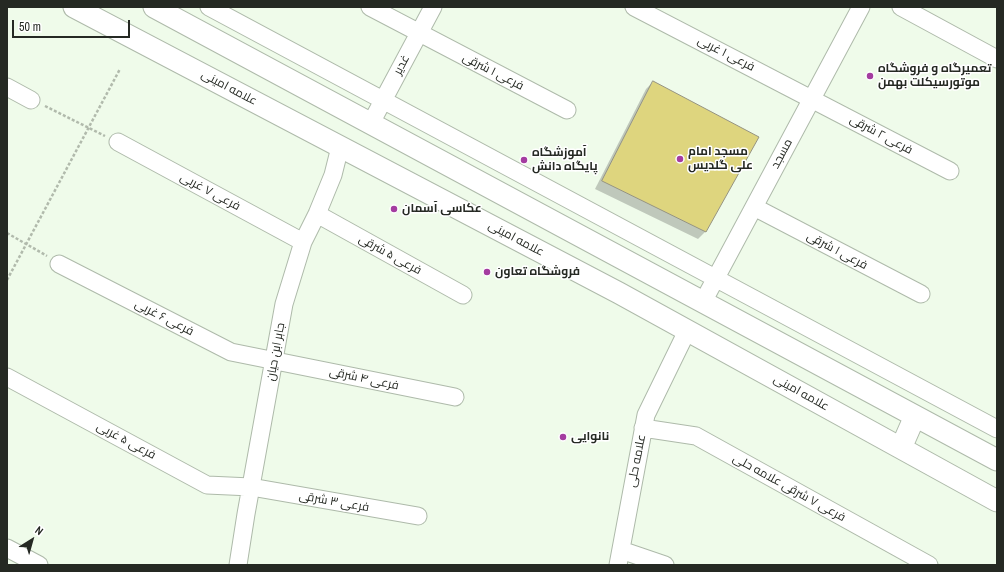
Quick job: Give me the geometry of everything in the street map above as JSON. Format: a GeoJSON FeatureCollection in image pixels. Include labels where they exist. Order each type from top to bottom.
{"type":"FeatureCollection","features":[{"type":"Feature","properties":{"kind":"main road","name":"علامه امینی"},"geometry":{"type":"LineString","coordinates":[[74,7],[687,330],[997,501]]}},
{"type":"Feature","properties":{"kind":"main road"},"geometry":{"type":"LineString","coordinates":[[154,7],[997,460]]}},
{"type":"Feature","properties":{"kind":"main road"},"geometry":{"type":"LineString","coordinates":[[901,448],[915,416]]}},
{"type":"Feature","properties":{"kind":"street"},"geometry":{"type":"LineString","coordinates":[[209,7],[997,429]]}},
{"type":"Feature","properties":{"kind":"street"},"geometry":{"type":"LineString","coordinates":[[370,7],[419,33]]}},
{"type":"Feature","properties":{"kind":"street","name":"غدیر"},"geometry":{"type":"LineString","coordinates":[[371,123],[433,7]]}},
{"type":"Feature","properties":{"kind":"street","name":"مسجد"},"geometry":{"type":"LineString","coordinates":[[703,302],[861,7]]}},
{"type":"Feature","properties":{"kind":"street"},"geometry":{"type":"LineString","coordinates":[[901,7],[997,59]]}},
{"type":"Feature","properties":{"kind":"street","name":"فرعی ۱ غربی"},"geometry":{"type":"LineString","coordinates":[[637,8],[812,99]]}},
{"type":"Feature","properties":{"kind":"street","name":"فرعی ۱ شرقی"},"geometry":{"type":"LineString","coordinates":[[419,33],[567,110]]}},
{"type":"Feature","properties":{"kind":"street"},"geometry":{"type":"LineString","coordinates":[[7,87],[32,100]]}},
{"type":"Feature","properties":{"kind":"street","name":"فرعی ۲ شرقی"},"geometry":{"type":"LineString","coordinates":[[812,99],[950,171]]}},
{"type":"Feature","properties":{"kind":"street","name":"فرعی ۷ غربی"},"geometry":{"type":"LineString","coordinates":[[118,142],[303,242]]}},
{"type":"Feature","properties":{"kind":"street","name":"جابر ابن حیان"},"geometry":{"type":"LineString","coordinates":[[238,565],[284,304],[303,242],[318,214],[333,176],[340,147]]}},
{"type":"Feature","properties":{"kind":"street","name":"فرعی ۱ شرقی"},"geometry":{"type":"LineString","coordinates":[[754,207],[920,294]]}},
{"type":"Feature","properties":{"kind":"street","name":"فرعی ۵ شرقی"},"geometry":{"type":"LineString","coordinates":[[318,214],[463,295]]}},
{"type":"Feature","properties":{"kind":"street","name":"فرعی ۶ غربی"},"geometry":{"type":"LineString","coordinates":[[59,264],[231,352],[274,360]]}},
{"type":"Feature","properties":{"kind":"street","name":"علامه حلی"},"geometry":{"type":"LineString","coordinates":[[620,557],[646,416],[687,330]]}},
{"type":"Feature","properties":{"kind":"street","name":"فرعی ۴ شرقی"},"geometry":{"type":"LineString","coordinates":[[274,360],[455,397]]}},
{"type":"Feature","properties":{"kind":"street","name":"فرعی ۵ غربی"},"geometry":{"type":"LineString","coordinates":[[7,378],[207,485],[251,487]]}},
{"type":"Feature","properties":{"kind":"street","name":"فرعی ۷ شرقی علامه حلی"},"geometry":{"type":"LineString","coordinates":[[643,428],[696,436],[929,565]]}},
{"type":"Feature","properties":{"kind":"street","name":"فرعی ۳ شرقی"},"geometry":{"type":"LineString","coordinates":[[251,487],[418,516]]}},
{"type":"Feature","properties":{"kind":"street"},"geometry":{"type":"LineString","coordinates":[[7,548],[39,565]]}},
{"type":"Feature","properties":{"kind":"street"},"geometry":{"type":"LineString","coordinates":[[620,557],[665,565]]}},
{"type":"Feature","properties":{"kind":"path"},"geometry":{"type":"LineString","coordinates":[[7,280],[120,69]]}},
{"type":"Feature","properties":{"kind":"path"},"geometry":{"type":"LineString","coordinates":[[32,100],[118,142]]}},
{"type":"Feature","properties":{"kind":"path"},"geometry":{"type":"LineString","coordinates":[[7,233],[27,243],[59,264]]}},
{"type":"Feature","properties":{"kind":"building","name":"مسجد امام علی گلدیس"},"geometry":{"type":"Polygon","coordinates":[[[653,81],[759,137],[706,232],[602,181],[653,81]]]}},
{"type":"Feature","properties":{"kind":"place","name":"تعمیرگاه و فروشگاه موتورسیکلت بهمن"},"geometry":{"type":"Point","coordinates":[870,76]}},
{"type":"Feature","properties":{"kind":"place","name":"مسجد امام علی گلدیس"},"geometry":{"type":"Point","coordinates":[680,159]}},
{"type":"Feature","properties":{"kind":"place","name":"آموزشگاه پایگاه دانش"},"geometry":{"type":"Point","coordinates":[524,160]}},
{"type":"Feature","properties":{"kind":"place","name":"عکاسی آسمان"},"geometry":{"type":"Point","coordinates":[394,209]}},
{"type":"Feature","properties":{"kind":"place","name":"فروشگاه تعاون"},"geometry":{"type":"Point","coordinates":[487,272]}},
{"type":"Feature","properties":{"kind":"place","name":"نانوایی"},"geometry":{"type":"Point","coordinates":[563,437]}}]}
